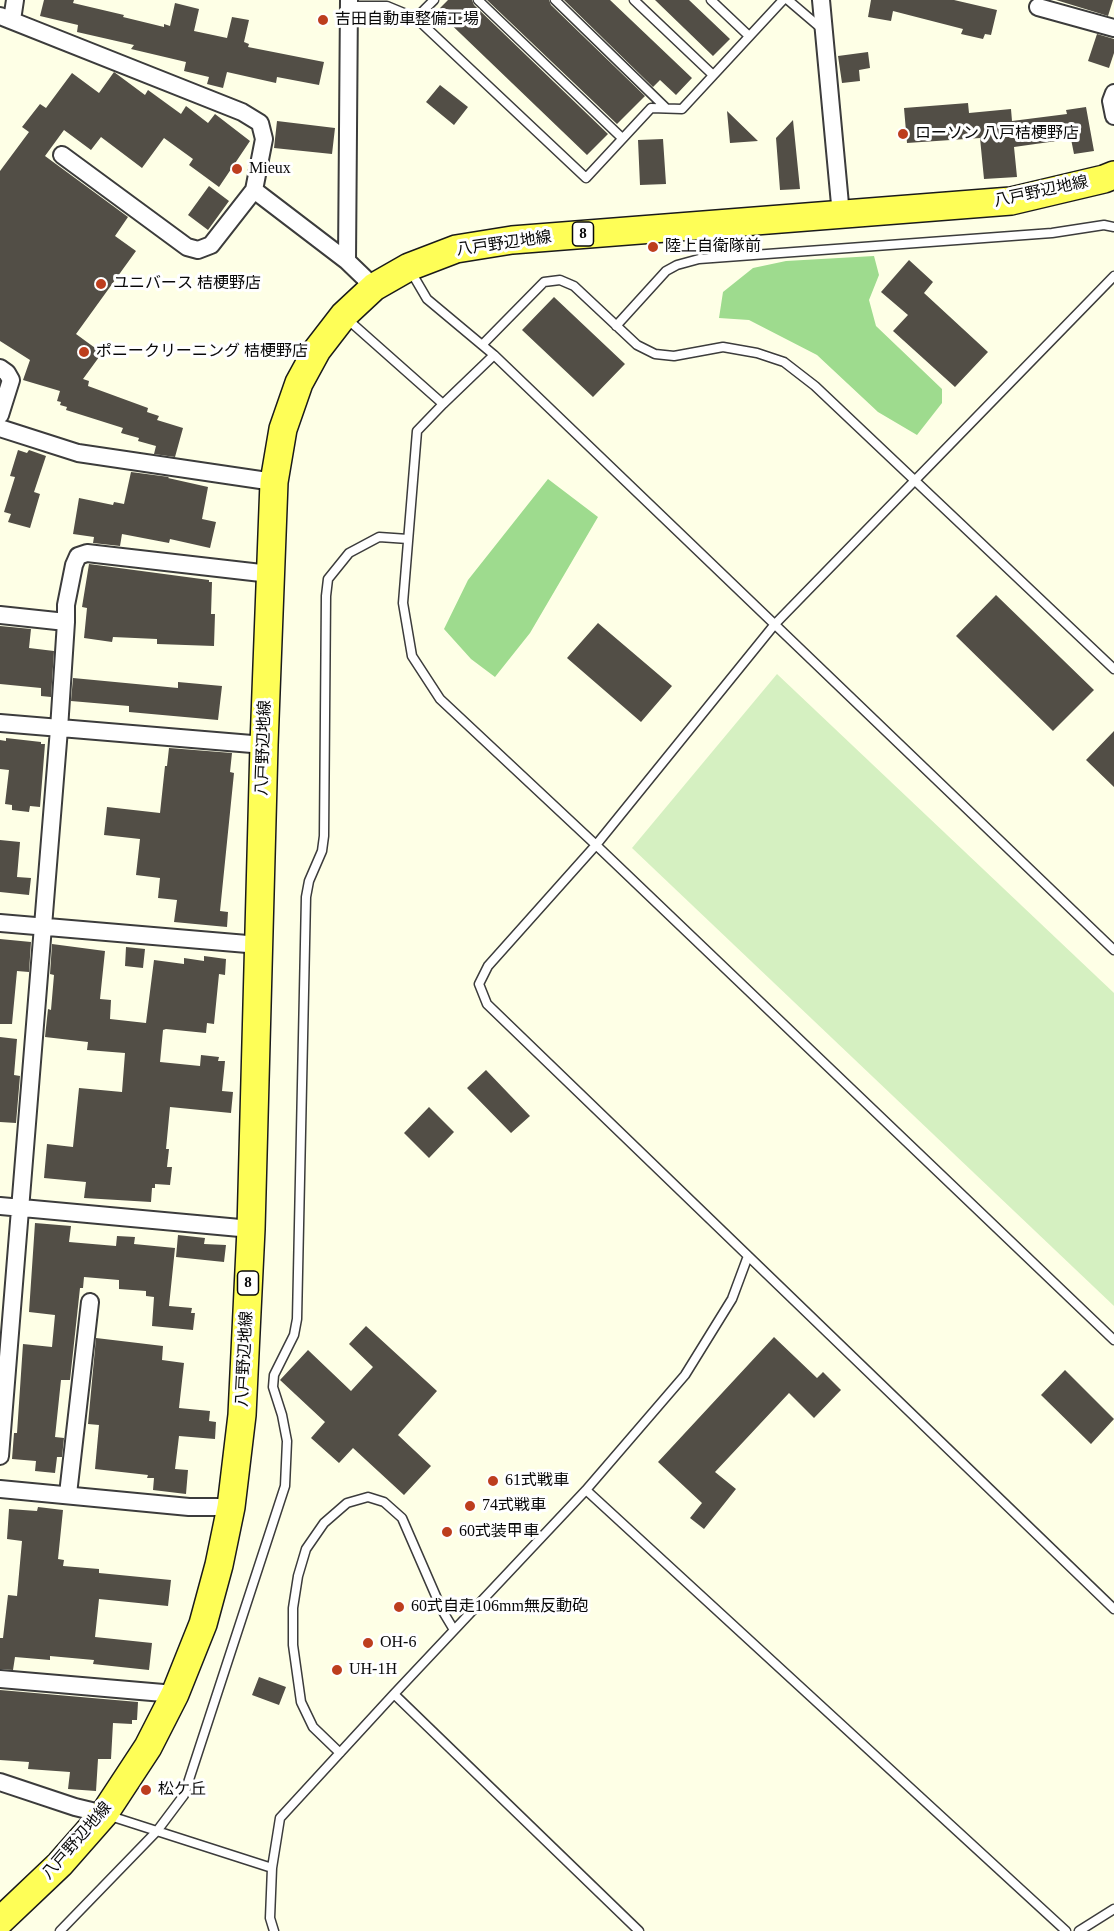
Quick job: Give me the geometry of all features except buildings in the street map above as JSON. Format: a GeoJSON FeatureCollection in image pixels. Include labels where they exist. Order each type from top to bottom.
{"type":"FeatureCollection","features":[{"type":"Feature","properties":{"kind":"main road","name":"八戸野辺地線"},"geometry":{"type":"LineString","coordinates":[[0,1922],[60,1864],[104,1814],[148,1746],[175,1694],[203,1624],[219,1566],[231,1507],[242,1414],[251,1228],[264,745],[274,482],[283,429],[298,383],[317,350],[344,315],[374,287],[409,267],[456,249],[512,240],[1011,201],[1104,179],[1114,174]]}},
{"type":"Feature","properties":{"kind":"street"},"geometry":{"type":"LineString","coordinates":[[15,0],[6,18],[242,112],[260,123],[264,139],[254,190],[211,245],[198,250],[187,247],[62,155]]}},
{"type":"Feature","properties":{"kind":"street"},"geometry":{"type":"LineString","coordinates":[[820,0],[825,31],[841,215]]}},
{"type":"Feature","properties":{"kind":"street"},"geometry":{"type":"LineString","coordinates":[[347,261],[349,3]]}},
{"type":"Feature","properties":{"kind":"street"},"geometry":{"type":"LineString","coordinates":[[1038,7],[1114,28]]}},
{"type":"Feature","properties":{"kind":"street"},"geometry":{"type":"LineString","coordinates":[[1114,93],[1111,102],[1114,116]]}},
{"type":"Feature","properties":{"kind":"street"},"geometry":{"type":"LineString","coordinates":[[254,190],[347,261],[374,287]]}},
{"type":"Feature","properties":{"kind":"street"},"geometry":{"type":"LineString","coordinates":[[0,368],[8,373],[11,380],[0,416]]}},
{"type":"Feature","properties":{"kind":"street"},"geometry":{"type":"LineString","coordinates":[[0,428],[78,453],[274,482]]}},
{"type":"Feature","properties":{"kind":"street"},"geometry":{"type":"LineString","coordinates":[[0,1456],[59,729],[66,605],[74,565],[78,556],[87,553],[270,574]]}},
{"type":"Feature","properties":{"kind":"street"},"geometry":{"type":"LineString","coordinates":[[0,615],[66,622]]}},
{"type":"Feature","properties":{"kind":"street"},"geometry":{"type":"LineString","coordinates":[[0,723],[264,745]]}},
{"type":"Feature","properties":{"kind":"street"},"geometry":{"type":"LineString","coordinates":[[0,923],[259,945]]}},
{"type":"Feature","properties":{"kind":"street"},"geometry":{"type":"LineString","coordinates":[[0,1206],[251,1228]]}},
{"type":"Feature","properties":{"kind":"street"},"geometry":{"type":"LineString","coordinates":[[68,1494],[90,1302]]}},
{"type":"Feature","properties":{"kind":"street"},"geometry":{"type":"LineString","coordinates":[[0,1489],[189,1507],[231,1507]]}},
{"type":"Feature","properties":{"kind":"street"},"geometry":{"type":"LineString","coordinates":[[0,1678],[175,1694]]}},
{"type":"Feature","properties":{"kind":"street"},"geometry":{"type":"LineString","coordinates":[[0,1782],[75,1807],[104,1814]]}},
{"type":"Feature","properties":{"kind":"lane"},"geometry":{"type":"LineString","coordinates":[[416,18],[434,0]]}},
{"type":"Feature","properties":{"kind":"lane"},"geometry":{"type":"LineString","coordinates":[[478,0],[622,138]]}},
{"type":"Feature","properties":{"kind":"lane"},"geometry":{"type":"LineString","coordinates":[[555,0],[666,108]]}},
{"type":"Feature","properties":{"kind":"lane"},"geometry":{"type":"LineString","coordinates":[[634,0],[713,75]]}},
{"type":"Feature","properties":{"kind":"lane"},"geometry":{"type":"LineString","coordinates":[[711,0],[749,36]]}},
{"type":"Feature","properties":{"kind":"lane"},"geometry":{"type":"LineString","coordinates":[[349,3],[387,6],[416,18],[586,178],[651,108],[682,109],[783,0]]}},
{"type":"Feature","properties":{"kind":"lane"},"geometry":{"type":"LineString","coordinates":[[788,0],[825,31]]}},
{"type":"Feature","properties":{"kind":"lane"},"geometry":{"type":"LineString","coordinates":[[616,326],[666,271],[677,265],[699,259],[1052,233],[1104,225],[1114,227]]}},
{"type":"Feature","properties":{"kind":"lane"},"geometry":{"type":"LineString","coordinates":[[409,267],[427,299],[494,355],[1114,950]]}},
{"type":"Feature","properties":{"kind":"lane"},"geometry":{"type":"LineString","coordinates":[[1114,276],[775,624],[596,845],[488,966],[479,984],[487,1004],[1114,1609]]}},
{"type":"Feature","properties":{"kind":"lane"},"geometry":{"type":"LineString","coordinates":[[482,345],[544,282],[560,279],[574,286],[637,345],[655,354],[675,356],[723,346],[757,353],[784,362],[815,386],[1114,669]]}},
{"type":"Feature","properties":{"kind":"lane"},"geometry":{"type":"LineString","coordinates":[[344,315],[443,404]]}},
{"type":"Feature","properties":{"kind":"lane"},"geometry":{"type":"LineString","coordinates":[[494,355],[417,431],[403,603],[412,656],[440,699],[1114,1340]]}},
{"type":"Feature","properties":{"kind":"lane"},"geometry":{"type":"LineString","coordinates":[[60,1931],[157,1831],[184,1795],[285,1486],[287,1441],[273,1387],[274,1374],[294,1335],[297,1319],[306,897],[309,881],[322,851],[324,836],[328,579],[349,553],[364,543],[379,537],[408,539]]}},
{"type":"Feature","properties":{"kind":"lane"},"geometry":{"type":"LineString","coordinates":[[274,1931],[270,1918],[272,1868],[280,1818],[586,1490],[685,1375],[732,1299],[748,1256]]}},
{"type":"Feature","properties":{"kind":"lane"},"geometry":{"type":"LineString","coordinates":[[586,1490],[1066,1931]]}},
{"type":"Feature","properties":{"kind":"lane"},"geometry":{"type":"LineString","coordinates":[[339,1754],[313,1727],[301,1702],[295,1672],[293,1644],[293,1608],[298,1576],[306,1549],[324,1523],[347,1503],[368,1497],[384,1503],[402,1518],[442,1610],[454,1630]]}},
{"type":"Feature","properties":{"kind":"lane"},"geometry":{"type":"LineString","coordinates":[[394,1694],[639,1931]]}},
{"type":"Feature","properties":{"kind":"lane"},"geometry":{"type":"LineString","coordinates":[[104,1814],[272,1868]]}},
{"type":"Feature","properties":{"kind":"lane"},"geometry":{"type":"LineString","coordinates":[[1079,1931],[1114,1909]]}},
{"type":"Feature","properties":{"kind":"green space"},"geometry":{"type":"Polygon","coordinates":[[[874,256],[879,275],[869,300],[876,326],[942,389],[942,403],[917,435],[878,412],[817,355],[749,320],[719,318],[723,292],[753,268],[786,261],[874,256]]]}},
{"type":"Feature","properties":{"kind":"green space"},"geometry":{"type":"Polygon","coordinates":[[[548,479],[598,517],[530,633],[495,677],[471,659],[444,629],[468,580],[548,479]]]}},
{"type":"Feature","properties":{"kind":"green space"},"geometry":{"type":"Polygon","coordinates":[[[777,674],[1114,993],[1114,1306],[632,848],[777,674]]]}},
{"type":"Feature","properties":{"kind":"place","name":"吉田自動車整備工場"},"geometry":{"type":"Point","coordinates":[323,20]}},
{"type":"Feature","properties":{"kind":"place","name":"ローソン 八戸桔梗野店"},"geometry":{"type":"Point","coordinates":[903,134]}},
{"type":"Feature","properties":{"kind":"place","name":"Mieux"},"geometry":{"type":"Point","coordinates":[237,169]}},
{"type":"Feature","properties":{"kind":"place","name":"陸上自衛隊前"},"geometry":{"type":"Point","coordinates":[653,247]}},
{"type":"Feature","properties":{"kind":"place","name":"ユニバース 桔梗野店"},"geometry":{"type":"Point","coordinates":[101,284]}},
{"type":"Feature","properties":{"kind":"place","name":"ポニークリーニング 桔梗野店"},"geometry":{"type":"Point","coordinates":[84,352]}},
{"type":"Feature","properties":{"kind":"place","name":"61式戦車"},"geometry":{"type":"Point","coordinates":[493,1481]}},
{"type":"Feature","properties":{"kind":"place","name":"74式戦車"},"geometry":{"type":"Point","coordinates":[470,1506]}},
{"type":"Feature","properties":{"kind":"place","name":"60式装甲車"},"geometry":{"type":"Point","coordinates":[447,1532]}},
{"type":"Feature","properties":{"kind":"place","name":"60式自走106mm無反動砲"},"geometry":{"type":"Point","coordinates":[399,1607]}},
{"type":"Feature","properties":{"kind":"place","name":"OH-6"},"geometry":{"type":"Point","coordinates":[368,1643]}},
{"type":"Feature","properties":{"kind":"place","name":"UH-1H"},"geometry":{"type":"Point","coordinates":[337,1670]}},
{"type":"Feature","properties":{"kind":"place","name":"松ケ丘"},"geometry":{"type":"Point","coordinates":[146,1790]}}]}
